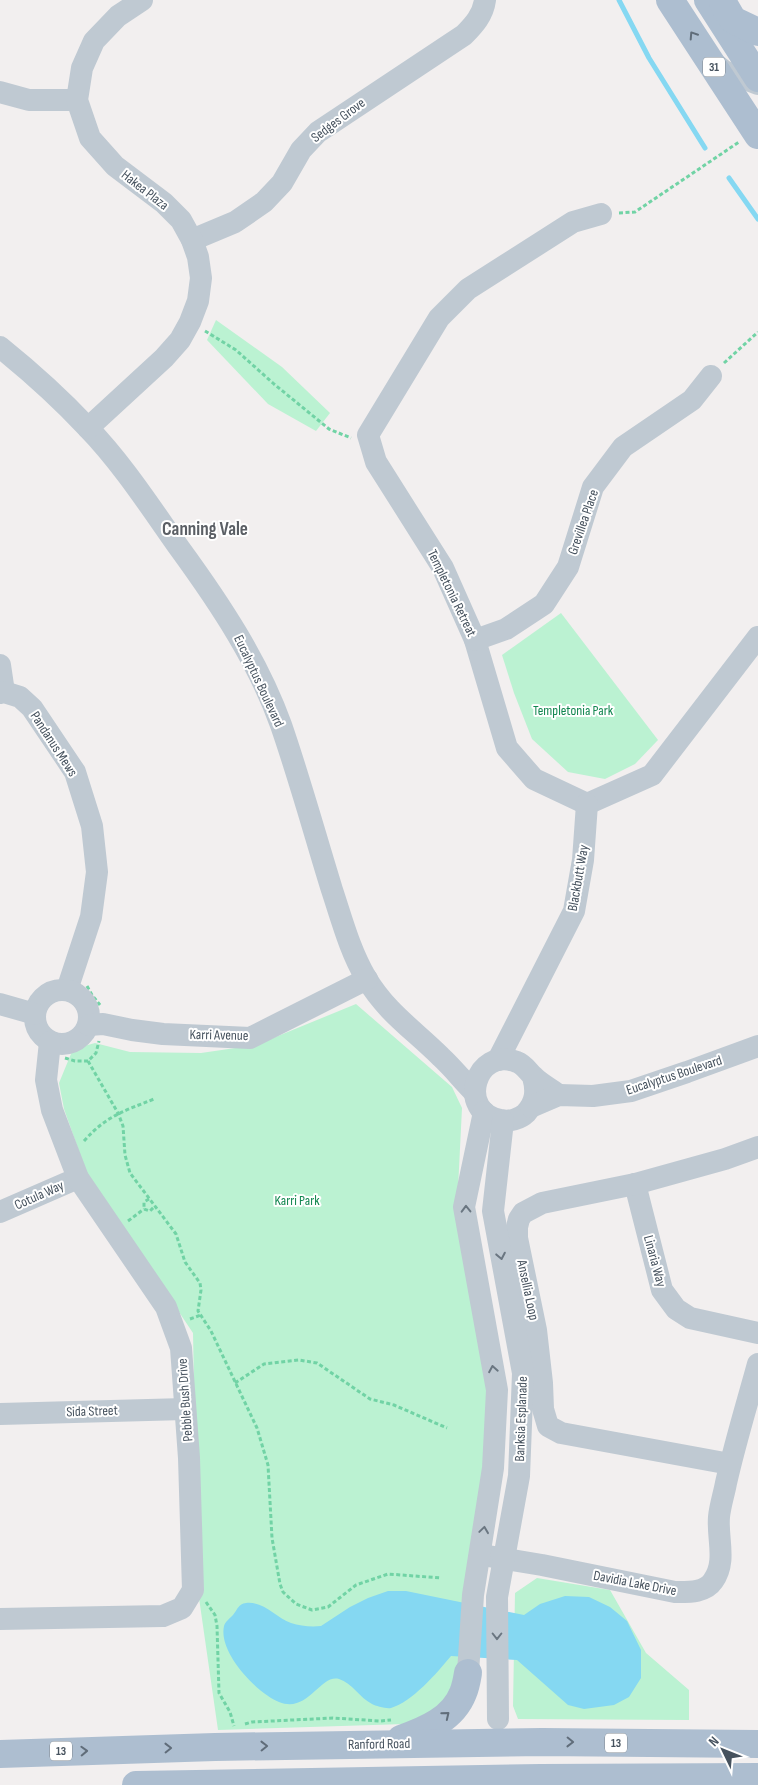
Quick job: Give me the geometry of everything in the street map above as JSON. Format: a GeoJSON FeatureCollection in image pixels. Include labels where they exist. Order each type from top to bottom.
{"type":"FeatureCollection","features":[{"type":"Feature","properties":{"kind":"main road","name":"31"},"geometry":{"type":"LineString","coordinates":[[670,0],[709,60],[752,136]]}},
{"type":"Feature","properties":{"kind":"main road","name":"31"},"geometry":{"type":"LineString","coordinates":[[708,0],[758,78]]}},
{"type":"Feature","properties":{"kind":"main road"},"geometry":{"type":"LineString","coordinates":[[721,0],[733,20],[758,32]]}},
{"type":"Feature","properties":{"kind":"main road"},"geometry":{"type":"LineString","coordinates":[[388,1744],[428,1729],[452,1712],[463,1693],[468,1673]]}},
{"type":"Feature","properties":{"kind":"main road"},"geometry":{"type":"LineString","coordinates":[[441,1780],[460,1769],[476,1755],[494,1728]]}},
{"type":"Feature","properties":{"kind":"main road","name":"Ranford Road"},"geometry":{"type":"LineString","coordinates":[[0,1754],[206,1747],[388,1744],[494,1728]]}},
{"type":"Feature","properties":{"kind":"main road","name":"13"},"geometry":{"type":"LineString","coordinates":[[494,1728],[503,1730],[514,1738],[530,1742],[758,1744]]}},
{"type":"Feature","properties":{"kind":"main road"},"geometry":{"type":"LineString","coordinates":[[136,1785],[758,1777]]}},
{"type":"Feature","properties":{"kind":"street"},"geometry":{"type":"LineString","coordinates":[[0,92],[29,100],[76,100],[82,68],[94,41],[118,16],[142,0]]}},
{"type":"Feature","properties":{"kind":"street","name":"Sedges Grove"},"geometry":{"type":"LineString","coordinates":[[192,240],[235,222],[264,202],[282,182],[302,150],[318,132],[464,35],[477,22],[485,0]]}},
{"type":"Feature","properties":{"kind":"street"},"geometry":{"type":"LineString","coordinates":[[709,60],[724,70],[758,84]]}},
{"type":"Feature","properties":{"kind":"street","name":"Hakea Plaza"},"geometry":{"type":"LineString","coordinates":[[76,100],[90,138],[115,166],[164,203],[181,220],[192,240],[198,257],[201,278],[198,301],[190,322],[180,340],[164,358],[88,428]]}},
{"type":"Feature","properties":{"kind":"street"},"geometry":{"type":"LineString","coordinates":[[355,437],[439,318],[468,289],[573,222],[600,214]]}},
{"type":"Feature","properties":{"kind":"street","name":"Eucalyptus Boulevard"},"geometry":{"type":"LineString","coordinates":[[0,347],[38,379],[88,428],[143,497],[220,606],[240,638],[257,671],[280,724],[341,916],[352,948],[367,979],[399,1020],[441,1057],[487,1109],[514,1120],[531,1107],[559,1095],[593,1096],[630,1091],[758,1046]]}},
{"type":"Feature","properties":{"kind":"street","name":"Grevillea Place"},"geometry":{"type":"LineString","coordinates":[[475,640],[506,629],[544,604],[568,567],[593,487],[624,447],[692,400],[711,376]]}},
{"type":"Feature","properties":{"kind":"street","name":"Templetonia Retreat"},"geometry":{"type":"LineString","coordinates":[[355,437],[376,462],[443,568],[475,640],[507,748],[534,779],[587,804]]}},
{"type":"Feature","properties":{"kind":"street"},"geometry":{"type":"LineString","coordinates":[[587,804],[652,775],[758,637]]}},
{"type":"Feature","properties":{"kind":"street"},"geometry":{"type":"LineString","coordinates":[[0,665],[2,693]]}},
{"type":"Feature","properties":{"kind":"street","name":"Pandanus Mews"},"geometry":{"type":"LineString","coordinates":[[2,693],[20,698],[32,708],[75,772],[92,826],[97,872],[91,917],[67,990]]}},
{"type":"Feature","properties":{"kind":"street","name":"Blackbutt Way"},"geometry":{"type":"LineString","coordinates":[[510,1066],[528,1003],[574,912],[583,860],[587,804]]}},
{"type":"Feature","properties":{"kind":"street","name":"Karri Avenue"},"geometry":{"type":"LineString","coordinates":[[89,1025],[103,1024],[163,1034],[250,1038],[367,979]]}},
{"type":"Feature","properties":{"kind":"street"},"geometry":{"type":"LineString","coordinates":[[58,989],[67,990],[76,992],[83,998],[88,1006],[90,1015],[89,1025],[78,1040],[69,1044],[59,1044],[50,1042],[43,1037],[35,1022],[35,1014],[37,1005],[49,992],[58,989]]}},
{"type":"Feature","properties":{"kind":"street"},"geometry":{"type":"LineString","coordinates":[[0,1004],[35,1014]]}},
{"type":"Feature","properties":{"kind":"street","name":"Pebble Bush Drive"},"geometry":{"type":"LineString","coordinates":[[50,1042],[46,1080],[52,1110],[78,1178],[166,1308],[181,1348],[189,1458],[193,1590]]}},
{"type":"Feature","properties":{"kind":"street"},"geometry":{"type":"LineString","coordinates":[[441,1057],[510,1066],[559,1095]]}},
{"type":"Feature","properties":{"kind":"street"},"geometry":{"type":"LineString","coordinates":[[510,1066],[536,1088],[531,1107]]}},
{"type":"Feature","properties":{"kind":"street"},"geometry":{"type":"LineString","coordinates":[[487,1109],[476,1081],[480,1072],[510,1066]]}},
{"type":"Feature","properties":{"kind":"street","name":"Banksia Esplanade"},"geometry":{"type":"LineString","coordinates":[[468,1673],[474,1596],[493,1468],[497,1390],[464,1207],[487,1109]]}},
{"type":"Feature","properties":{"kind":"street","name":"Banksia Esplanade"},"geometry":{"type":"LineString","coordinates":[[487,1109],[493,1211],[523,1373],[519,1476],[497,1597],[497,1674],[494,1728]]}},
{"type":"Feature","properties":{"kind":"street","name":"Ansellia Loop"},"geometry":{"type":"LineString","coordinates":[[730,1464],[561,1433],[548,1426],[545,1419],[536,1330],[517,1238],[519,1220],[523,1213],[542,1203],[635,1184],[688,1170],[758,1147]]}},
{"type":"Feature","properties":{"kind":"street","name":"Cotula Way"},"geometry":{"type":"LineString","coordinates":[[0,1212],[78,1178]]}},
{"type":"Feature","properties":{"kind":"street","name":"Linaria Way"},"geometry":{"type":"LineString","coordinates":[[635,1184],[662,1290],[668,1300],[676,1309],[690,1318],[758,1333]]}},
{"type":"Feature","properties":{"kind":"street","name":"Davidia Lake Drive"},"geometry":{"type":"LineString","coordinates":[[480,1555],[542,1565],[675,1592],[692,1592],[705,1589],[719,1572],[721,1562],[718,1532],[719,1516],[730,1464],[758,1364]]}},
{"type":"Feature","properties":{"kind":"street","name":"Sida Street"},"geometry":{"type":"LineString","coordinates":[[0,1414],[185,1409]]}},
{"type":"Feature","properties":{"kind":"street"},"geometry":{"type":"LineString","coordinates":[[0,1619],[163,1616],[182,1608],[193,1590]]}},
{"type":"Feature","properties":{"kind":"path"},"geometry":{"type":"LineString","coordinates":[[600,214],[635,212],[752,136]]}},
{"type":"Feature","properties":{"kind":"path"},"geometry":{"type":"LineString","coordinates":[[190,322],[236,350],[274,384],[330,429],[355,437]]}},
{"type":"Feature","properties":{"kind":"path"},"geometry":{"type":"LineString","coordinates":[[711,376],[758,332]]}},
{"type":"Feature","properties":{"kind":"path"},"geometry":{"type":"LineString","coordinates":[[65,1058],[75,1062],[88,1060],[96,1053],[98,1045]]}},
{"type":"Feature","properties":{"kind":"path"},"geometry":{"type":"LineString","coordinates":[[88,1060],[118,1113],[123,1126],[125,1155],[130,1173],[176,1234],[185,1262],[200,1283],[202,1290],[198,1306],[201,1315],[257,1428],[268,1465],[272,1538],[283,1592],[296,1604],[312,1610],[328,1607],[356,1585],[388,1574],[441,1578]]}},
{"type":"Feature","properties":{"kind":"path"},"geometry":{"type":"LineString","coordinates":[[70,1157],[95,1129],[118,1113],[154,1099]]}},
{"type":"Feature","properties":{"kind":"path"},"geometry":{"type":"LineString","coordinates":[[144,1209],[144,1202],[149,1199]]}},
{"type":"Feature","properties":{"kind":"path"},"geometry":{"type":"LineString","coordinates":[[144,1209],[150,1211],[155,1206]]}},
{"type":"Feature","properties":{"kind":"path"},"geometry":{"type":"LineString","coordinates":[[137,1214],[144,1209]]}},
{"type":"Feature","properties":{"kind":"path"},"geometry":{"type":"LineString","coordinates":[[193,1319],[201,1315]]}},
{"type":"Feature","properties":{"kind":"path"},"geometry":{"type":"LineString","coordinates":[[235,1383],[264,1364],[299,1360],[317,1363],[370,1399],[394,1405],[448,1428]]}},
{"type":"Feature","properties":{"kind":"path"},"geometry":{"type":"LineString","coordinates":[[193,1590],[206,1601],[215,1615],[219,1693],[230,1712],[234,1726]]}},
{"type":"Feature","properties":{"kind":"green space"},"geometry":{"type":"Polygon","coordinates":[[[216,320],[282,367],[330,413],[316,431],[268,404],[207,340],[216,320]]]}},
{"type":"Feature","properties":{"kind":"green space","name":"Templetonia Park"},"geometry":{"type":"Polygon","coordinates":[[[561,613],[658,740],[635,764],[605,779],[568,772],[532,739],[502,655],[561,613]]]}},
{"type":"Feature","properties":{"kind":"green space","name":"Karri Park"},"geometry":{"type":"Polygon","coordinates":[[[356,1004],[452,1087],[462,1108],[457,1209],[490,1377],[490,1471],[457,1683],[435,1708],[422,1717],[405,1724],[218,1730],[198,1591],[193,1333],[87,1174],[64,1109],[59,1083],[73,1049],[95,1043],[130,1052],[201,1053],[256,1045],[356,1004]]]}},
{"type":"Feature","properties":{"kind":"green space"},"geometry":{"type":"Polygon","coordinates":[[[537,1578],[610,1590],[646,1653],[689,1690],[689,1720],[518,1719],[513,1706],[515,1593],[537,1578]]]}},
{"type":"Feature","properties":{"kind":"water"},"geometry":{"type":"Polygon","coordinates":[[[388,1591],[406,1591],[524,1615],[540,1604],[565,1596],[589,1597],[610,1607],[627,1621],[641,1650],[641,1678],[629,1697],[614,1705],[584,1709],[568,1705],[517,1660],[451,1656],[416,1693],[399,1705],[391,1708],[372,1704],[339,1679],[332,1679],[326,1682],[306,1699],[298,1703],[289,1704],[279,1702],[270,1697],[250,1681],[233,1660],[227,1648],[224,1626],[243,1604],[252,1603],[259,1605],[285,1621],[294,1624],[321,1626],[350,1607],[388,1591]]]}},
{"type":"Feature","properties":{"kind":"waterway"},"geometry":{"type":"LineString","coordinates":[[619,0],[649,58],[705,148]]}},
{"type":"Feature","properties":{"kind":"waterway"},"geometry":{"type":"LineString","coordinates":[[729,178],[758,219]]}},
{"type":"Feature","properties":{"kind":"district","name":"Canning Vale"},"geometry":{"type":"Point","coordinates":[205,529]}}]}
